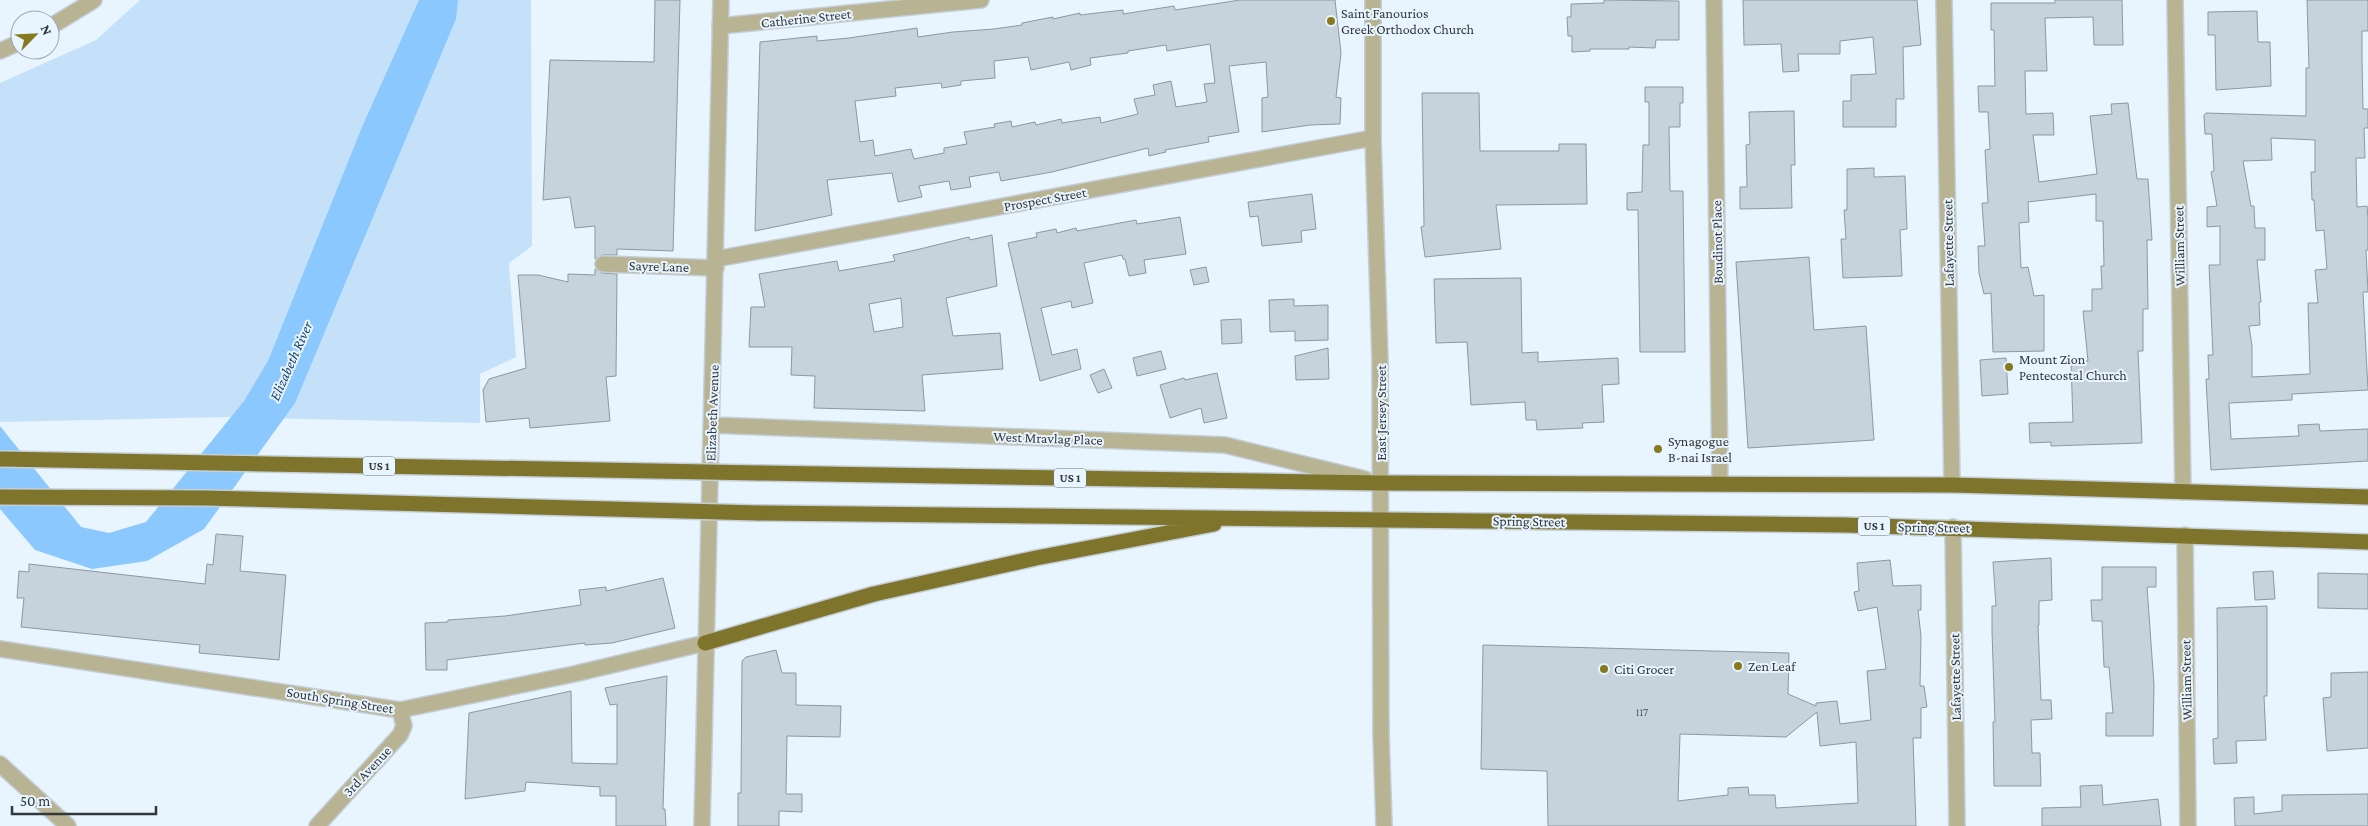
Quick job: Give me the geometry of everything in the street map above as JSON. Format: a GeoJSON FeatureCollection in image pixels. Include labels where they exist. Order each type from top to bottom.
{"type":"FeatureCollection","features":[{"type":"Feature","properties":{"kind":"highway","name":"US 1"},"geometry":{"type":"LineString","coordinates":[[0,459],[1381,483],[1952,485],[2368,497]]}},
{"type":"Feature","properties":{"kind":"highway","name":"US 1"},"geometry":{"type":"LineString","coordinates":[[0,497],[206,498],[758,513],[1381,519]]}},
{"type":"Feature","properties":{"kind":"highway"},"geometry":{"type":"LineString","coordinates":[[705,642],[874,594],[1036,558],[1248,518]]}},
{"type":"Feature","properties":{"kind":"highway","name":"Spring Street"},"geometry":{"type":"LineString","coordinates":[[1381,519],[1953,528],[2368,542]]}},
{"type":"Feature","properties":{"kind":"street"},"geometry":{"type":"LineString","coordinates":[[60,21],[94,0]]}},
{"type":"Feature","properties":{"kind":"street","name":"Elizabeth Avenue"},"geometry":{"type":"LineString","coordinates":[[702,826],[721,0]]}},
{"type":"Feature","properties":{"kind":"street","name":"Catherine Street"},"geometry":{"type":"LineString","coordinates":[[720,26],[981,0]]}},
{"type":"Feature","properties":{"kind":"street","name":"East Jersey Street"},"geometry":{"type":"LineString","coordinates":[[1373,0],[1373,138],[1380,360],[1381,735],[1384,826]]}},
{"type":"Feature","properties":{"kind":"street","name":"Boudinot Place"},"geometry":{"type":"LineString","coordinates":[[1714,0],[1720,484]]}},
{"type":"Feature","properties":{"kind":"street","name":"Lafayette Street"},"geometry":{"type":"LineString","coordinates":[[1944,0],[1952,485]]}},
{"type":"Feature","properties":{"kind":"street","name":"William Street"},"geometry":{"type":"LineString","coordinates":[[2175,0],[2183,492]]}},
{"type":"Feature","properties":{"kind":"street","name":"Prospect Street"},"geometry":{"type":"LineString","coordinates":[[716,264],[1373,138]]}},
{"type":"Feature","properties":{"kind":"street","name":"Sayre Lane"},"geometry":{"type":"LineString","coordinates":[[603,264],[716,264]]}},
{"type":"Feature","properties":{"kind":"street","name":"West Mravlag Place"},"geometry":{"type":"LineString","coordinates":[[711,425],[1225,445],[1381,483]]}},
{"type":"Feature","properties":{"kind":"street","name":"Lafayette Street"},"geometry":{"type":"LineString","coordinates":[[1953,528],[1957,826]]}},
{"type":"Feature","properties":{"kind":"street","name":"William Street"},"geometry":{"type":"LineString","coordinates":[[2184,535],[2188,826]]}},
{"type":"Feature","properties":{"kind":"street","name":"South Spring Street"},"geometry":{"type":"LineString","coordinates":[[0,649],[400,710],[574,674],[705,642]]}},
{"type":"Feature","properties":{"kind":"street","name":"3rd Avenue"},"geometry":{"type":"LineString","coordinates":[[316,826],[400,735],[404,726],[400,710]]}},
{"type":"Feature","properties":{"kind":"street"},"geometry":{"type":"LineString","coordinates":[[0,764],[68,826]]}},
{"type":"Feature","properties":{"kind":"shaded area"},"geometry":{"type":"Polygon","coordinates":[[[140,0],[531,0],[532,246],[509,263],[516,357],[480,374],[480,423],[226,417],[0,422],[0,83],[51,60],[60,60],[60,56],[96,40],[140,0]]]}},
{"type":"Feature","properties":{"kind":"water","name":"Elizabeth River"},"geometry":{"type":"Polygon","coordinates":[[[419,0],[458,0],[456,19],[295,403],[204,529],[147,561],[92,569],[35,550],[0,509],[0,426],[81,527],[109,533],[146,522],[244,401],[268,361],[362,127],[419,0]]]}},
{"type":"Feature","properties":{"kind":"building"},"geometry":{"type":"Polygon","coordinates":[[[655,0],[680,0],[673,251],[617,249],[617,255],[603,255],[595,259],[595,226],[575,228],[570,197],[543,200],[550,60],[654,62],[655,0]]]}},
{"type":"Feature","properties":{"kind":"building"},"geometry":{"type":"Polygon","coordinates":[[[1240,0],[1335,0],[1341,53],[1336,97],[1341,98],[1340,124],[1310,125],[1262,132],[1262,98],[1268,97],[1266,62],[1229,66],[1239,132],[1208,137],[1209,142],[1165,150],[1166,152],[1149,156],[1148,148],[1052,172],[1001,181],[999,172],[969,177],[971,187],[951,190],[949,181],[919,186],[922,197],[898,202],[892,173],[827,180],[832,215],[755,231],[760,42],[817,36],[817,41],[917,28],[918,37],[1022,25],[1022,23],[1080,13],[1080,15],[1123,10],[1123,14],[1174,6],[1175,10],[1240,0]],[[1210,44],[1167,51],[1166,45],[1090,58],[1091,65],[1071,70],[1069,62],[1031,70],[1028,57],[994,61],[995,78],[961,81],[961,85],[942,88],[941,83],[895,88],[896,96],[855,101],[860,142],[873,140],[875,156],[911,149],[914,159],[944,153],[944,148],[967,144],[964,132],[995,127],[994,124],[1011,121],[1012,127],[1035,122],[1036,125],[1061,119],[1062,123],[1100,117],[1101,123],[1138,114],[1134,99],[1155,95],[1153,85],[1171,81],[1176,107],[1207,102],[1204,84],[1215,83],[1210,44]]]}},
{"type":"Feature","properties":{"kind":"building"},"geometry":{"type":"Polygon","coordinates":[[[1604,0],[1679,1],[1679,40],[1656,40],[1655,48],[1629,47],[1629,49],[1590,49],[1590,51],[1572,52],[1572,36],[1568,36],[1567,17],[1571,17],[1571,4],[1604,3],[1604,0]]]}},
{"type":"Feature","properties":{"kind":"building"},"geometry":{"type":"Polygon","coordinates":[[[1743,0],[1917,0],[1921,45],[1903,47],[1904,99],[1896,99],[1896,127],[1843,127],[1843,101],[1851,101],[1851,75],[1876,74],[1873,37],[1840,41],[1840,54],[1798,54],[1799,71],[1783,72],[1781,44],[1744,45],[1743,0]]]}},
{"type":"Feature","properties":{"kind":"building"},"geometry":{"type":"Polygon","coordinates":[[[2055,0],[2122,0],[2123,45],[2094,45],[2093,17],[2045,18],[2047,71],[2025,71],[2026,114],[2053,113],[2054,135],[2033,135],[2039,182],[2097,174],[2090,116],[2112,114],[2111,104],[2128,103],[2137,179],[2148,179],[2152,240],[2147,240],[2148,309],[2143,309],[2143,351],[2138,351],[2142,443],[2051,446],[2051,442],[2030,443],[2029,423],[2073,422],[2071,362],[2088,361],[2083,311],[2092,311],[2092,289],[2102,289],[2101,266],[2104,266],[2103,221],[2096,221],[2096,194],[2028,202],[2029,222],[2019,223],[2021,268],[2028,267],[2034,296],[2044,295],[2044,351],[1993,352],[1991,293],[1984,294],[1979,273],[1978,246],[1985,246],[1982,203],[1988,203],[1985,150],[1990,149],[1988,112],[1979,112],[1978,86],[1995,86],[1994,30],[1991,30],[1991,3],[2055,3],[2055,0]]]}},
{"type":"Feature","properties":{"kind":"building"},"geometry":{"type":"Polygon","coordinates":[[[2307,0],[2368,0],[2368,31],[2362,31],[2362,60],[2363,109],[2368,109],[2368,128],[2364,128],[2365,158],[2356,158],[2357,207],[2367,206],[2368,219],[2368,250],[2366,250],[2368,292],[2363,292],[2368,390],[2292,394],[2292,400],[2229,403],[2231,439],[2299,436],[2298,425],[2319,424],[2320,431],[2368,429],[2368,461],[2211,470],[2206,379],[2209,379],[2208,355],[2213,355],[2209,265],[2220,265],[2220,226],[2207,227],[2207,207],[2217,206],[2211,172],[2214,171],[2212,134],[2205,134],[2204,115],[2206,113],[2306,116],[2306,68],[2309,68],[2307,0]],[[2271,138],[2272,160],[2243,161],[2251,206],[2254,206],[2255,228],[2265,228],[2265,260],[2257,260],[2261,302],[2259,302],[2260,325],[2249,326],[2252,346],[2252,377],[2310,374],[2308,303],[2318,303],[2315,270],[2327,269],[2324,230],[2316,231],[2314,200],[2312,200],[2311,172],[2315,172],[2315,140],[2271,138]]]}},
{"type":"Feature","properties":{"kind":"building"},"geometry":{"type":"Polygon","coordinates":[[[2257,11],[2258,42],[2270,42],[2271,86],[2216,90],[2215,35],[2208,35],[2208,12],[2257,11]]]}},
{"type":"Feature","properties":{"kind":"building"},"geometry":{"type":"Polygon","coordinates":[[[1645,87],[1683,87],[1683,103],[1680,103],[1680,127],[1669,127],[1670,191],[1683,191],[1685,352],[1640,352],[1638,210],[1627,210],[1627,193],[1642,192],[1643,145],[1649,145],[1649,102],[1645,102],[1645,87]]]}},
{"type":"Feature","properties":{"kind":"building"},"geometry":{"type":"Polygon","coordinates":[[[1422,93],[1479,93],[1480,151],[1559,151],[1559,144],[1586,144],[1587,204],[1496,205],[1501,249],[1425,257],[1421,227],[1424,226],[1422,93]]]}},
{"type":"Feature","properties":{"kind":"building"},"geometry":{"type":"Polygon","coordinates":[[[1794,111],[1795,165],[1791,165],[1792,208],[1740,209],[1740,187],[1747,187],[1746,145],[1750,144],[1749,112],[1794,111]]]}},
{"type":"Feature","properties":{"kind":"building"},"geometry":{"type":"Polygon","coordinates":[[[1874,168],[1874,177],[1905,176],[1907,229],[1900,230],[1902,276],[1843,278],[1841,239],[1846,239],[1844,210],[1847,210],[1847,169],[1874,168]]]}},
{"type":"Feature","properties":{"kind":"building"},"geometry":{"type":"Polygon","coordinates":[[[1312,194],[1316,229],[1301,231],[1302,242],[1262,246],[1258,216],[1250,217],[1248,202],[1312,194]]]}},
{"type":"Feature","properties":{"kind":"building"},"geometry":{"type":"Polygon","coordinates":[[[1180,217],[1186,254],[1144,260],[1146,273],[1129,276],[1125,259],[1123,259],[1122,255],[1084,263],[1093,303],[1072,308],[1071,301],[1041,308],[1052,355],[1077,349],[1081,369],[1040,381],[1008,243],[1037,237],[1036,233],[1056,229],[1057,233],[1076,228],[1077,231],[1136,220],[1137,224],[1180,217]]]}},
{"type":"Feature","properties":{"kind":"building"},"geometry":{"type":"Polygon","coordinates":[[[992,235],[997,286],[946,298],[953,336],[1000,333],[1003,369],[922,375],[925,411],[814,408],[815,376],[791,375],[792,347],[749,347],[751,307],[765,307],[759,274],[837,261],[839,271],[895,261],[893,255],[969,237],[970,240],[992,235]],[[901,298],[869,304],[874,332],[903,327],[901,298]]]}},
{"type":"Feature","properties":{"kind":"building"},"geometry":{"type":"Polygon","coordinates":[[[1809,257],[1814,330],[1866,326],[1874,440],[1748,448],[1736,262],[1809,257]]]}},
{"type":"Feature","properties":{"kind":"building"},"geometry":{"type":"Polygon","coordinates":[[[1206,267],[1209,282],[1194,285],[1190,270],[1206,267]]]}},
{"type":"Feature","properties":{"kind":"building"},"geometry":{"type":"Polygon","coordinates":[[[595,269],[602,273],[617,274],[616,376],[606,377],[610,421],[530,428],[529,418],[486,422],[483,390],[489,379],[526,368],[518,275],[538,275],[568,282],[568,274],[595,275],[595,269]]]}},
{"type":"Feature","properties":{"kind":"building"},"geometry":{"type":"Polygon","coordinates":[[[1521,278],[1522,353],[1538,352],[1538,362],[1618,358],[1619,384],[1602,385],[1604,422],[1582,423],[1583,428],[1537,430],[1536,420],[1526,420],[1525,402],[1471,405],[1467,342],[1436,343],[1434,279],[1521,278]]]}},
{"type":"Feature","properties":{"kind":"building"},"geometry":{"type":"Polygon","coordinates":[[[1294,299],[1294,306],[1328,305],[1328,340],[1295,341],[1295,331],[1270,332],[1269,300],[1294,299]]]}},
{"type":"Feature","properties":{"kind":"building"},"geometry":{"type":"Polygon","coordinates":[[[1241,319],[1242,343],[1222,344],[1221,320],[1241,319]]]}},
{"type":"Feature","properties":{"kind":"building"},"geometry":{"type":"Polygon","coordinates":[[[1328,348],[1329,379],[1296,380],[1295,356],[1328,348]]]}},
{"type":"Feature","properties":{"kind":"building"},"geometry":{"type":"Polygon","coordinates":[[[1161,351],[1166,369],[1137,376],[1133,358],[1161,351]]]}},
{"type":"Feature","properties":{"kind":"building"},"geometry":{"type":"Polygon","coordinates":[[[2006,358],[2008,394],[1982,396],[1980,360],[2006,358]]]}},
{"type":"Feature","properties":{"kind":"building"},"geometry":{"type":"Polygon","coordinates":[[[1104,369],[1112,388],[1098,393],[1090,375],[1104,369]]]}},
{"type":"Feature","properties":{"kind":"building"},"geometry":{"type":"Polygon","coordinates":[[[1217,373],[1227,418],[1204,423],[1201,408],[1170,418],[1160,385],[1184,378],[1185,380],[1217,373]]]}},
{"type":"Feature","properties":{"kind":"building"},"geometry":{"type":"Polygon","coordinates":[[[216,534],[243,536],[240,571],[286,575],[279,660],[199,653],[200,645],[21,627],[24,598],[17,598],[19,571],[29,572],[29,564],[205,584],[207,564],[213,565],[216,534]]]}},
{"type":"Feature","properties":{"kind":"building"},"geometry":{"type":"Polygon","coordinates":[[[2051,558],[2052,600],[2039,601],[2038,625],[2041,700],[2051,700],[2052,719],[2031,720],[2032,753],[2040,753],[2041,786],[1994,786],[1993,722],[1995,722],[1992,606],[1996,606],[1993,562],[2051,558]]]}},
{"type":"Feature","properties":{"kind":"building"},"geometry":{"type":"Polygon","coordinates":[[[1890,560],[1893,586],[1921,585],[1921,610],[1918,610],[1921,636],[1920,686],[1924,686],[1927,707],[1921,708],[1921,738],[1913,738],[1916,826],[1548,826],[1547,771],[1481,769],[1483,645],[1789,653],[1788,694],[1816,706],[1816,703],[1837,701],[1840,724],[1871,720],[1867,671],[1886,669],[1877,607],[1858,611],[1854,592],[1859,591],[1857,563],[1890,560]],[[1817,712],[1786,737],[1680,734],[1678,801],[1728,795],[1728,788],[1748,787],[1749,795],[1775,795],[1776,808],[1858,803],[1856,742],[1820,746],[1817,712]]]}},
{"type":"Feature","properties":{"kind":"building"},"geometry":{"type":"Polygon","coordinates":[[[2102,567],[2156,567],[2156,587],[2147,587],[2154,685],[2153,736],[2106,736],[2106,713],[2113,713],[2109,667],[2104,667],[2102,621],[2092,621],[2091,600],[2102,600],[2102,567]]]}},
{"type":"Feature","properties":{"kind":"building"},"geometry":{"type":"Polygon","coordinates":[[[2273,571],[2275,599],[2255,600],[2253,572],[2273,571]]]}},
{"type":"Feature","properties":{"kind":"building"},"geometry":{"type":"Polygon","coordinates":[[[2318,573],[2368,574],[2368,609],[2318,608],[2318,573]]]}},
{"type":"Feature","properties":{"kind":"building"},"geometry":{"type":"Polygon","coordinates":[[[663,578],[675,628],[612,643],[585,645],[585,643],[447,660],[447,670],[426,670],[425,623],[505,616],[581,605],[579,590],[606,587],[606,591],[663,578]]]}},
{"type":"Feature","properties":{"kind":"building"},"geometry":{"type":"Polygon","coordinates":[[[2267,606],[2267,696],[2264,696],[2266,740],[2236,741],[2237,763],[2214,764],[2213,739],[2218,738],[2217,608],[2267,606]]]}},
{"type":"Feature","properties":{"kind":"building"},"geometry":{"type":"Polygon","coordinates":[[[776,650],[782,673],[796,673],[796,705],[841,706],[840,737],[787,736],[786,794],[802,794],[802,812],[779,811],[779,826],[738,826],[738,793],[741,793],[742,661],[746,657],[776,650]]]}},
{"type":"Feature","properties":{"kind":"building"},"geometry":{"type":"Polygon","coordinates":[[[2368,672],[2368,748],[2327,751],[2323,698],[2331,697],[2331,673],[2368,672]]]}},
{"type":"Feature","properties":{"kind":"building"},"geometry":{"type":"Polygon","coordinates":[[[667,676],[663,809],[665,809],[666,826],[616,826],[616,796],[600,796],[600,787],[526,782],[525,791],[465,799],[469,713],[571,691],[572,763],[617,764],[617,704],[610,705],[605,688],[667,676]]]}},
{"type":"Feature","properties":{"kind":"building"},"geometry":{"type":"Polygon","coordinates":[[[2102,785],[2103,805],[2158,799],[2161,826],[2042,826],[2042,808],[2081,807],[2080,786],[2102,785]]]}},
{"type":"Feature","properties":{"kind":"building"},"geometry":{"type":"Polygon","coordinates":[[[2368,794],[2368,826],[2235,826],[2234,798],[2254,797],[2254,814],[2282,811],[2282,795],[2368,794]]]}},
{"type":"Feature","properties":{"kind":"place","name":"Saint Fanourios Greek Orthodox Church"},"geometry":{"type":"Point","coordinates":[1331,21]}},
{"type":"Feature","properties":{"kind":"place","name":"Mount Zion Pentecostal Church"},"geometry":{"type":"Point","coordinates":[2009,367]}},
{"type":"Feature","properties":{"kind":"place","name":"Synagogue B-nai Israel"},"geometry":{"type":"Point","coordinates":[1658,449]}},
{"type":"Feature","properties":{"kind":"place","name":"Zen Leaf"},"geometry":{"type":"Point","coordinates":[1738,666]}},
{"type":"Feature","properties":{"kind":"place","name":"Citi Grocer"},"geometry":{"type":"Point","coordinates":[1604,669]}}]}
